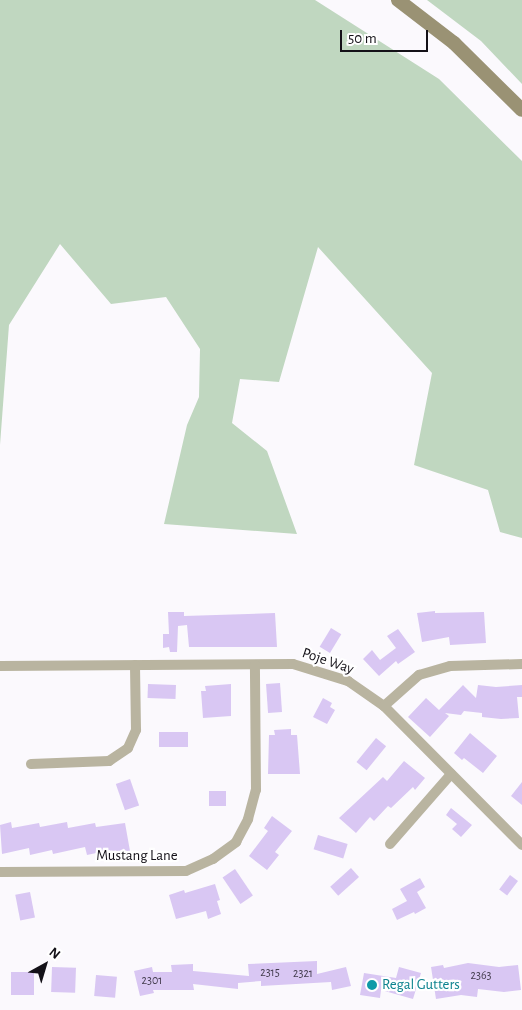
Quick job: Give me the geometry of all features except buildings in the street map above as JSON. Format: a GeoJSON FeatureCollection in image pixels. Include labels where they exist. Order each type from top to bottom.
{"type":"FeatureCollection","features":[{"type":"Feature","properties":{"kind":"main road"},"geometry":{"type":"LineString","coordinates":[[398,0],[454,43],[500,86],[522,110]]}},
{"type":"Feature","properties":{"kind":"street","name":"Poje Way"},"geometry":{"type":"LineString","coordinates":[[0,666],[293,664],[348,681],[384,706],[522,845]]}},
{"type":"Feature","properties":{"kind":"street"},"geometry":{"type":"LineString","coordinates":[[384,706],[419,675],[450,666],[522,664]]}},
{"type":"Feature","properties":{"kind":"street"},"geometry":{"type":"LineString","coordinates":[[31,764],[109,761],[128,748],[136,730],[136,665]]}},
{"type":"Feature","properties":{"kind":"street","name":"Mustang Lane"},"geometry":{"type":"LineString","coordinates":[[0,872],[186,870],[213,859],[236,842],[248,819],[256,790],[255,665]]}},
{"type":"Feature","properties":{"kind":"street"},"geometry":{"type":"LineString","coordinates":[[390,844],[451,774]]}},
{"type":"Feature","properties":{"kind":"green space"},"geometry":{"type":"Polygon","coordinates":[[[0,0],[315,0],[439,79],[522,161],[522,538],[500,532],[488,490],[414,465],[432,373],[318,247],[279,382],[240,379],[232,423],[267,451],[297,534],[164,524],[187,425],[199,397],[200,349],[166,297],[111,304],[60,244],[9,325],[0,445],[0,0]]]}},
{"type":"Feature","properties":{"kind":"green space"},"geometry":{"type":"Polygon","coordinates":[[[427,0],[522,0],[522,84],[481,41],[427,0]]]}},
{"type":"Feature","properties":{"kind":"place","name":"Regal Gutters"},"geometry":{"type":"Point","coordinates":[372,985]}}]}
